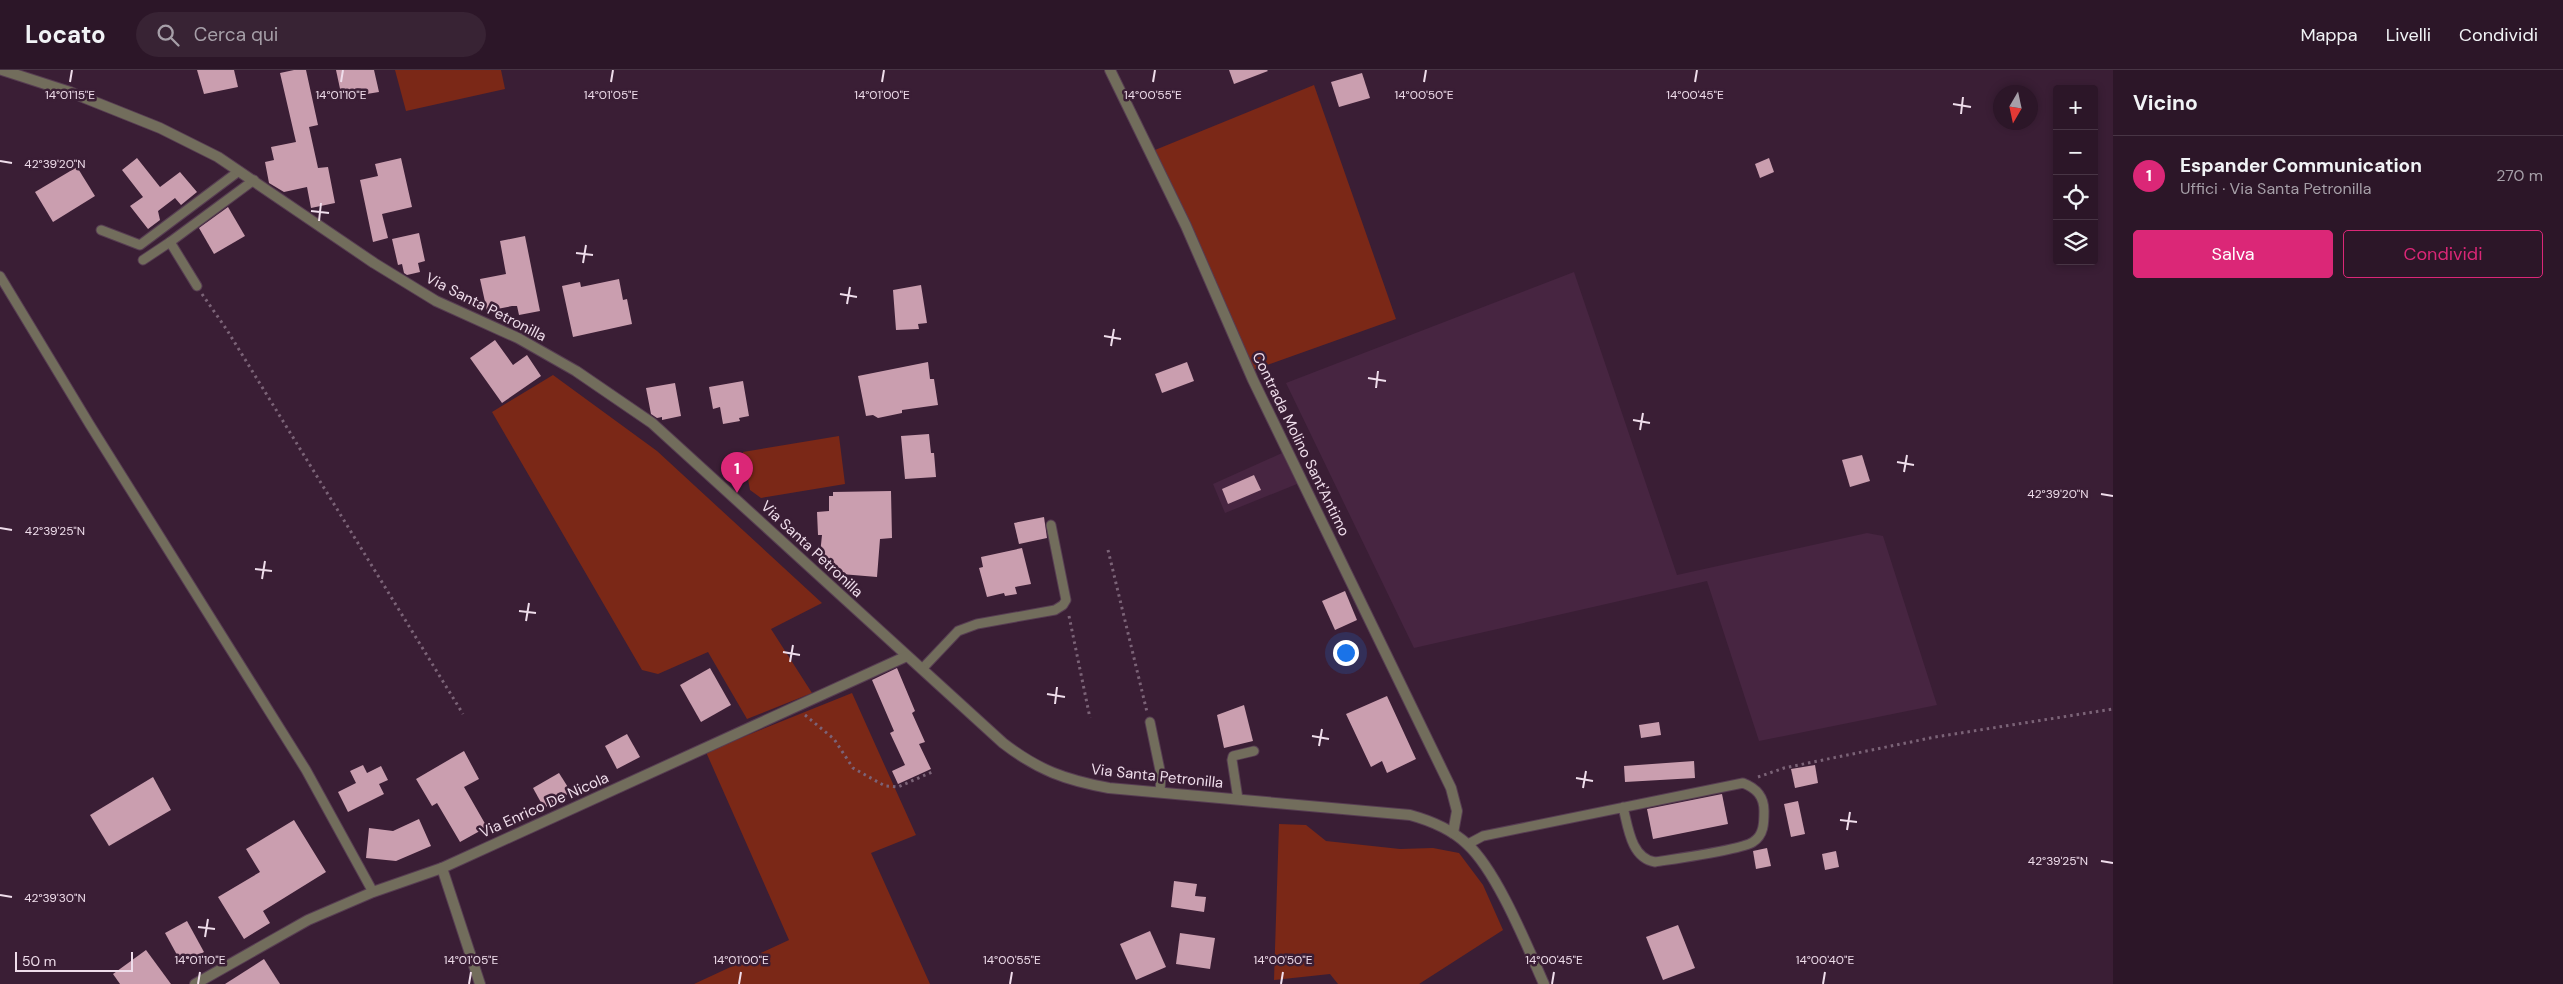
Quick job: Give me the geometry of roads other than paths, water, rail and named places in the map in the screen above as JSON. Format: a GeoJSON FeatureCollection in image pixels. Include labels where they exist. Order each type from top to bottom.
{"type":"FeatureCollection","features":[{"type":"Feature","properties":{"kind":"street","name":"Via Santa Petronilla"},"geometry":{"type":"LineString","coordinates":[[2,70],[70,92],[160,128],[218,157],[374,263],[436,301],[518,338],[576,371],[630,406],[652,423],[1004,743],[1025,760],[1046,772],[1084,783],[1160,792],[1410,815],[1432,821],[1453,833],[1468,844],[1486,867],[1544,984]]}},
{"type":"Feature","properties":{"kind":"street","name":"Contrada Molino Sant'Antimo"},"geometry":{"type":"LineString","coordinates":[[1110,70],[1186,226],[1252,380],[1451,788],[1457,811],[1453,833]]}},
{"type":"Feature","properties":{"kind":"street","name":"Via Enrico De Nicola"},"geometry":{"type":"LineString","coordinates":[[195,984],[308,920],[373,892],[442,868],[907,656]]}},
{"type":"Feature","properties":{"kind":"street"},"geometry":{"type":"LineString","coordinates":[[442,868],[480,984]]}},
{"type":"Feature","properties":{"kind":"lane"},"geometry":{"type":"LineString","coordinates":[[101,230],[140,245],[239,170]]}},
{"type":"Feature","properties":{"kind":"lane"},"geometry":{"type":"LineString","coordinates":[[143,260],[254,180]]}},
{"type":"Feature","properties":{"kind":"lane"},"geometry":{"type":"LineString","coordinates":[[170,242],[197,286]]}},
{"type":"Feature","properties":{"kind":"lane"},"geometry":{"type":"LineString","coordinates":[[0,276],[90,425],[306,770],[373,892]]}},
{"type":"Feature","properties":{"kind":"lane"},"geometry":{"type":"LineString","coordinates":[[922,670],[958,631],[977,624],[1056,610],[1063,606],[1066,600],[1051,525]]}},
{"type":"Feature","properties":{"kind":"lane"},"geometry":{"type":"LineString","coordinates":[[1150,722],[1161,775],[1160,792]]}},
{"type":"Feature","properties":{"kind":"lane"},"geometry":{"type":"LineString","coordinates":[[1238,799],[1233,756],[1254,751]]}},
{"type":"Feature","properties":{"kind":"lane"},"geometry":{"type":"LineString","coordinates":[[1468,844],[1483,836],[1623,807],[1743,783],[1753,787],[1759,793],[1764,806],[1764,823],[1762,833],[1748,845],[1655,862],[1649,861],[1639,854],[1632,840],[1623,807]]}},
{"type":"Feature","properties":{"kind":"place","name":"Espander Communication"},"geometry":{"type":"Point","coordinates":[737,493]}}]}
